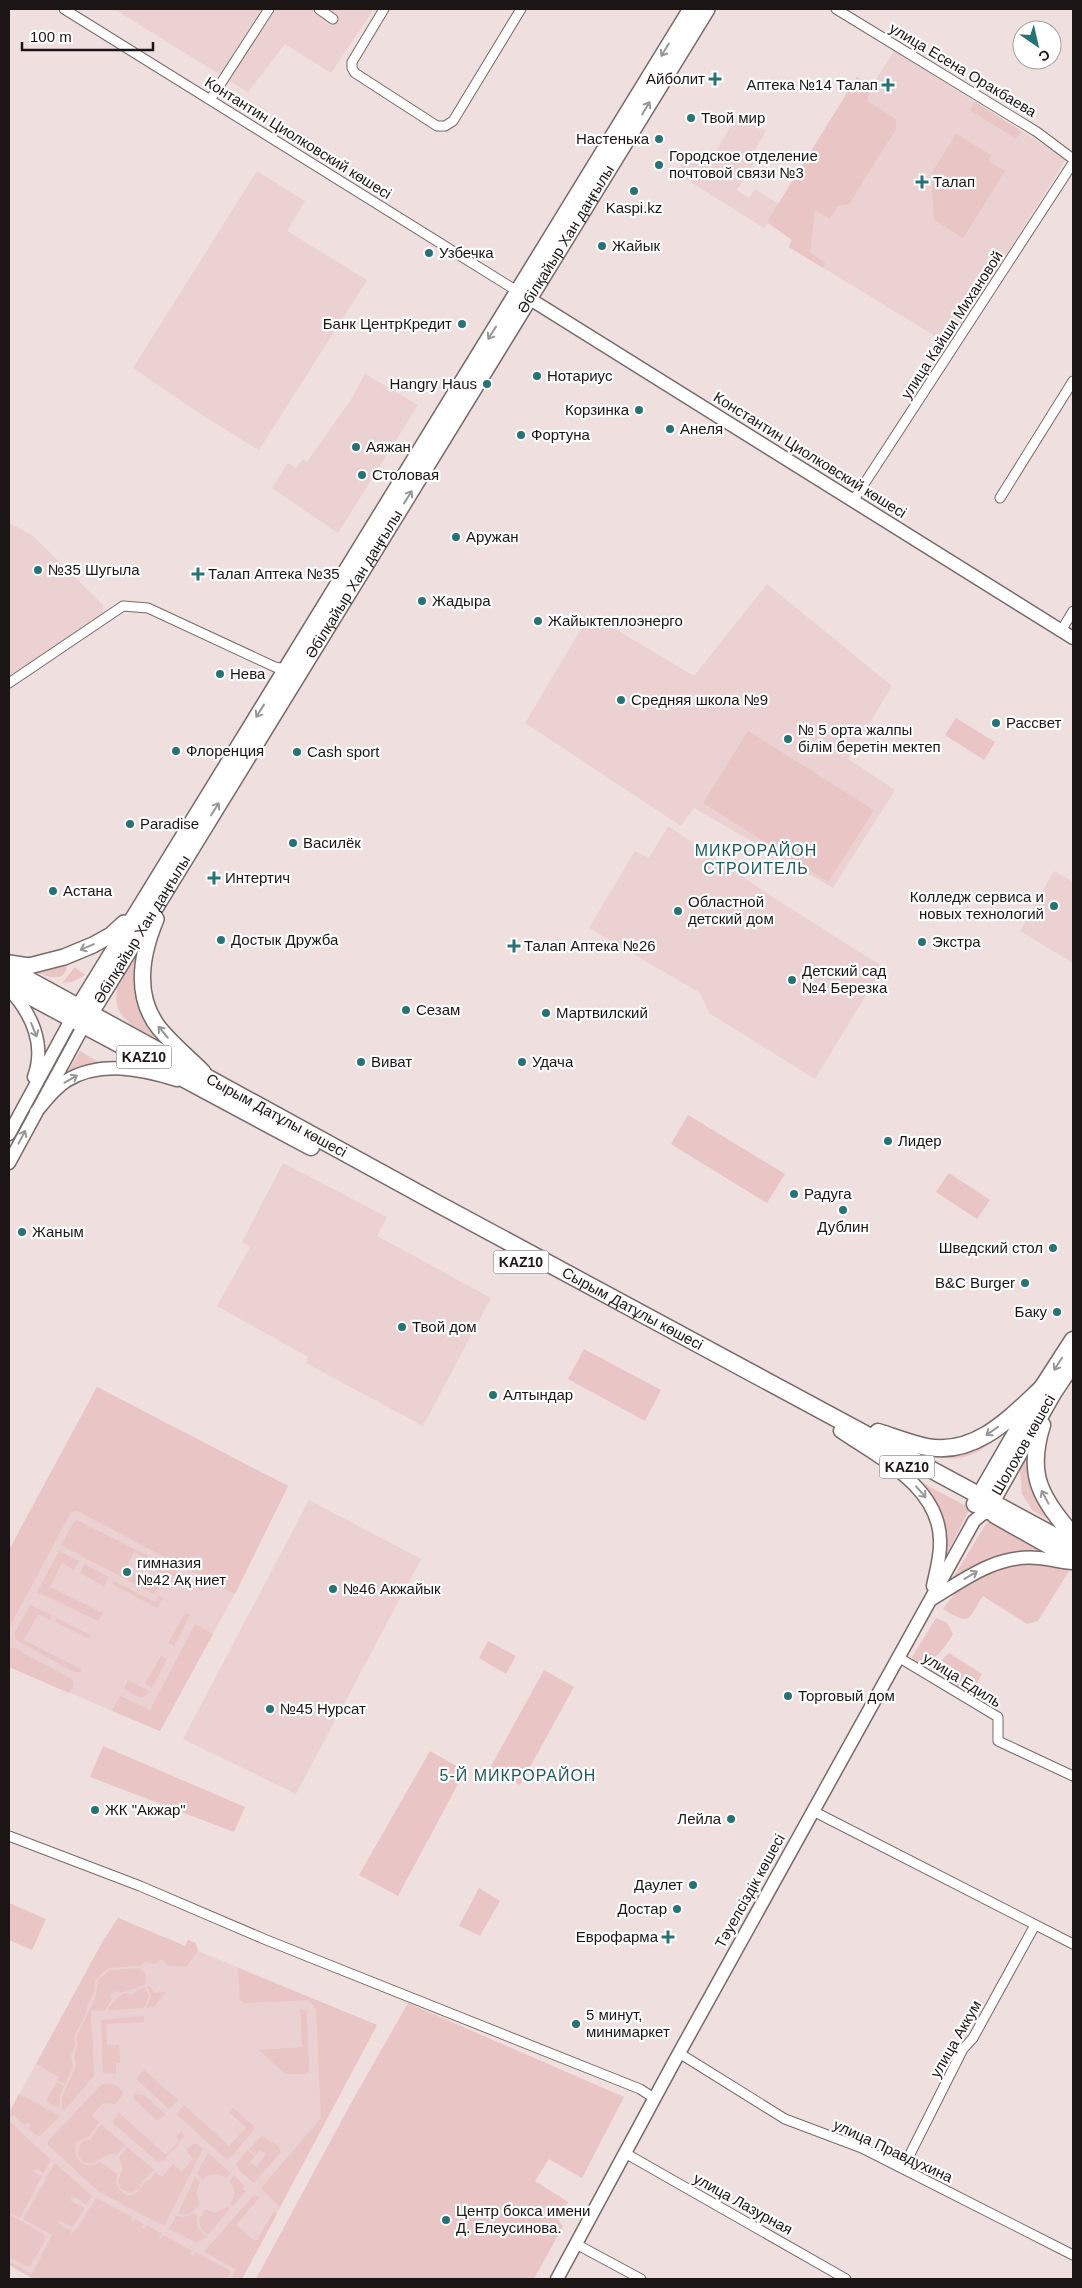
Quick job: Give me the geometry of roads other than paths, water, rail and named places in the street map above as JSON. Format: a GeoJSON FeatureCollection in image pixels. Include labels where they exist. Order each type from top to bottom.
{"type":"FeatureCollection","features":[{"type":"Feature","properties":{"kind":"highway","name":"Сырым Датұлы көшесі"},"geometry":{"type":"LineString","coordinates":[[9,969],[81,1016],[448,1210],[733,1368],[843,1426],[1073,1561]]}},
{"type":"Feature","properties":{"kind":"highway","name":"Сырым Датұлы көшесі"},"geometry":{"type":"LineString","coordinates":[[9,985],[81,1016]]}},
{"type":"Feature","properties":{"kind":"highway","name":"Шолохов көшесі"},"geometry":{"type":"LineString","coordinates":[[981,1506],[1048,1391],[1073,1340]]}},
{"type":"Feature","properties":{"kind":"highway","name":"Шолохов көшесі"},"geometry":{"type":"LineString","coordinates":[[1048,1391],[1073,1363]]}},
{"type":"Feature","properties":{"kind":"highway"},"geometry":{"type":"LineString","coordinates":[[843,1426],[927,1447],[943,1448],[967,1444],[991,1432],[1048,1391]]}},
{"type":"Feature","properties":{"kind":"highway"},"geometry":{"type":"LineString","coordinates":[[1048,1391],[1037,1441],[1035,1468],[1038,1481],[1046,1499],[1073,1536]]}},
{"type":"Feature","properties":{"kind":"highway","name":"Сырым Датұлы көшесі"},"geometry":{"type":"LineString","coordinates":[[981,1506],[1073,1546]]}},
{"type":"Feature","properties":{"kind":"main road","name":"Әбілқайыр Хан даңғылы"},"geometry":{"type":"LineString","coordinates":[[9,1134],[24,1105],[81,1016],[172,881],[293,671],[523,295],[691,9]]}},
{"type":"Feature","properties":{"kind":"main road","name":"Әбілқайыр Хан даңғылы"},"geometry":{"type":"LineString","coordinates":[[523,295],[707,9]]}},
{"type":"Feature","properties":{"kind":"main road","name":"Константин Циолковский көшесі"},"geometry":{"type":"LineString","coordinates":[[523,295],[1073,638]]}},
{"type":"Feature","properties":{"kind":"main road","name":"Әбілқайыр Хан даңғылы"},"geometry":{"type":"LineString","coordinates":[[9,1163],[36,1112],[81,1016],[139,908],[293,671]]}},
{"type":"Feature","properties":{"kind":"main road"},"geometry":{"type":"LineString","coordinates":[[172,881],[154,923],[142,964],[141,976],[144,998],[158,1027],[207,1084]]}},
{"type":"Feature","properties":{"kind":"main road"},"geometry":{"type":"LineString","coordinates":[[9,963],[29,966],[64,957],[93,946],[111,935],[139,908]]}},
{"type":"Feature","properties":{"kind":"main road"},"geometry":{"type":"LineString","coordinates":[[9,989],[27,1014],[40,1046],[37,1071],[24,1105]]}},
{"type":"Feature","properties":{"kind":"main road"},"geometry":{"type":"LineString","coordinates":[[36,1112],[65,1082],[77,1076],[107,1069],[127,1068],[207,1084]]}},
{"type":"Feature","properties":{"kind":"main road"},"geometry":{"type":"LineString","coordinates":[[843,1426],[910,1480],[925,1497],[932,1509],[940,1540],[939,1557],[930,1601]]}},
{"type":"Feature","properties":{"kind":"main road","name":"Тәуелсіздік көшесі"},"geometry":{"type":"LineString","coordinates":[[557,2279],[679,2052],[981,1506]]}},
{"type":"Feature","properties":{"kind":"main road"},"geometry":{"type":"LineString","coordinates":[[930,1601],[978,1570],[1004,1561],[1038,1558],[1073,1561]]}},
{"type":"Feature","properties":{"kind":"street","name":"Контантин Циолковский көшесі"},"geometry":{"type":"LineString","coordinates":[[64,9],[523,295]]}},
{"type":"Feature","properties":{"kind":"street"},"geometry":{"type":"LineString","coordinates":[[210,100],[269,9]]}},
{"type":"Feature","properties":{"kind":"street"},"geometry":{"type":"LineString","coordinates":[[319,9],[333,19]]}},
{"type":"Feature","properties":{"kind":"street"},"geometry":{"type":"LineString","coordinates":[[384,9],[352,62],[352,68],[355,73],[437,126],[445,126],[453,121],[522,9]]}},
{"type":"Feature","properties":{"kind":"street","name":"улица Есена Оракбаева"},"geometry":{"type":"LineString","coordinates":[[836,9],[1037,132],[1073,158]]}},
{"type":"Feature","properties":{"kind":"street","name":"улица Кайши Михановой"},"geometry":{"type":"LineString","coordinates":[[853,501],[1073,163]]}},
{"type":"Feature","properties":{"kind":"street"},"geometry":{"type":"LineString","coordinates":[[1000,498],[1073,382]]}},
{"type":"Feature","properties":{"kind":"street"},"geometry":{"type":"LineString","coordinates":[[9,682],[123,606],[148,608],[275,667],[293,671]]}},
{"type":"Feature","properties":{"kind":"street"},"geometry":{"type":"LineString","coordinates":[[1061,631],[1073,611]]}},
{"type":"Feature","properties":{"kind":"street","name":"улица Едиль"},"geometry":{"type":"LineString","coordinates":[[898,1657],[998,1717],[998,1741],[1073,1776]]}},
{"type":"Feature","properties":{"kind":"street"},"geometry":{"type":"LineString","coordinates":[[813,1810],[1073,1944]]}},
{"type":"Feature","properties":{"kind":"street"},"geometry":{"type":"LineString","coordinates":[[9,1836],[140,1886],[260,1937],[640,2089],[654,2098]]}},
{"type":"Feature","properties":{"kind":"street","name":"улица Аккум"},"geometry":{"type":"LineString","coordinates":[[903,2168],[963,2049],[973,2038],[1035,1924]]}},
{"type":"Feature","properties":{"kind":"street","name":"улица Правдухина"},"geometry":{"type":"LineString","coordinates":[[679,2052],[785,2119],[862,2148],[1073,2255]]}},
{"type":"Feature","properties":{"kind":"street","name":"улица Лазурная"},"geometry":{"type":"LineString","coordinates":[[625,2153],[846,2279]]}},
{"type":"Feature","properties":{"kind":"street"},"geometry":{"type":"LineString","coordinates":[[576,2244],[641,2279]]}},
{"type":"Feature","properties":{"kind":"place","name":"Айболит"},"geometry":{"type":"Point","coordinates":[715,79]}},
{"type":"Feature","properties":{"kind":"place","name":"Аптека №14 Талап"},"geometry":{"type":"Point","coordinates":[888,85]}},
{"type":"Feature","properties":{"kind":"place","name":"Твой мир"},"geometry":{"type":"Point","coordinates":[691,118]}},
{"type":"Feature","properties":{"kind":"place","name":"Настенька"},"geometry":{"type":"Point","coordinates":[659,139]}},
{"type":"Feature","properties":{"kind":"place","name":"Городское отделение почтовой связи №3"},"geometry":{"type":"Point","coordinates":[659,165]}},
{"type":"Feature","properties":{"kind":"place","name":"Талап"},"geometry":{"type":"Point","coordinates":[922,182]}},
{"type":"Feature","properties":{"kind":"place","name":"Kaspi.kz"},"geometry":{"type":"Point","coordinates":[634,191]}},
{"type":"Feature","properties":{"kind":"place","name":"Жайык"},"geometry":{"type":"Point","coordinates":[602,246]}},
{"type":"Feature","properties":{"kind":"place","name":"Узбечка"},"geometry":{"type":"Point","coordinates":[429,253]}},
{"type":"Feature","properties":{"kind":"place","name":"Банк ЦентрКредит"},"geometry":{"type":"Point","coordinates":[462,324]}},
{"type":"Feature","properties":{"kind":"place","name":"Нотариус"},"geometry":{"type":"Point","coordinates":[537,376]}},
{"type":"Feature","properties":{"kind":"place","name":"Hangry Haus"},"geometry":{"type":"Point","coordinates":[487,384]}},
{"type":"Feature","properties":{"kind":"place","name":"Корзинка"},"geometry":{"type":"Point","coordinates":[639,410]}},
{"type":"Feature","properties":{"kind":"place","name":"Анеля"},"geometry":{"type":"Point","coordinates":[670,429]}},
{"type":"Feature","properties":{"kind":"place","name":"Фортуна"},"geometry":{"type":"Point","coordinates":[521,435]}},
{"type":"Feature","properties":{"kind":"place","name":"Аяжан"},"geometry":{"type":"Point","coordinates":[356,447]}},
{"type":"Feature","properties":{"kind":"place","name":"Столовая"},"geometry":{"type":"Point","coordinates":[362,475]}},
{"type":"Feature","properties":{"kind":"place","name":"Аружан"},"geometry":{"type":"Point","coordinates":[456,537]}},
{"type":"Feature","properties":{"kind":"place","name":"№35 Шугыла"},"geometry":{"type":"Point","coordinates":[38,570]}},
{"type":"Feature","properties":{"kind":"place","name":"Талап Аптека №35"},"geometry":{"type":"Point","coordinates":[198,574]}},
{"type":"Feature","properties":{"kind":"place","name":"Жадыра"},"geometry":{"type":"Point","coordinates":[422,601]}},
{"type":"Feature","properties":{"kind":"place","name":"Жайыктеплоэнерго"},"geometry":{"type":"Point","coordinates":[538,621]}},
{"type":"Feature","properties":{"kind":"place","name":"Нева"},"geometry":{"type":"Point","coordinates":[220,674]}},
{"type":"Feature","properties":{"kind":"place","name":"Средняя школа №9"},"geometry":{"type":"Point","coordinates":[621,700]}},
{"type":"Feature","properties":{"kind":"place","name":"Рассвет"},"geometry":{"type":"Point","coordinates":[996,723]}},
{"type":"Feature","properties":{"kind":"place","name":"№ 5 орта жалпы білім беретін мектеп"},"geometry":{"type":"Point","coordinates":[788,739]}},
{"type":"Feature","properties":{"kind":"place","name":"Флоренция"},"geometry":{"type":"Point","coordinates":[176,751]}},
{"type":"Feature","properties":{"kind":"place","name":"Cash sport"},"geometry":{"type":"Point","coordinates":[297,752]}},
{"type":"Feature","properties":{"kind":"place","name":"Paradise"},"geometry":{"type":"Point","coordinates":[130,824]}},
{"type":"Feature","properties":{"kind":"place","name":"Василёк"},"geometry":{"type":"Point","coordinates":[293,843]}},
{"type":"Feature","properties":{"kind":"place","name":"Интертич"},"geometry":{"type":"Point","coordinates":[214,878]}},
{"type":"Feature","properties":{"kind":"place","name":"Астана"},"geometry":{"type":"Point","coordinates":[53,891]}},
{"type":"Feature","properties":{"kind":"place","name":"Колледж сервиса и новых технологий"},"geometry":{"type":"Point","coordinates":[1054,906]}},
{"type":"Feature","properties":{"kind":"place","name":"Областной детский дом"},"geometry":{"type":"Point","coordinates":[678,911]}},
{"type":"Feature","properties":{"kind":"place","name":"Достык Дружба"},"geometry":{"type":"Point","coordinates":[221,940]}},
{"type":"Feature","properties":{"kind":"place","name":"Экстра"},"geometry":{"type":"Point","coordinates":[922,942]}},
{"type":"Feature","properties":{"kind":"place","name":"Талап Аптека №26"},"geometry":{"type":"Point","coordinates":[514,946]}},
{"type":"Feature","properties":{"kind":"place","name":"Детский сад №4 Березка"},"geometry":{"type":"Point","coordinates":[792,980]}},
{"type":"Feature","properties":{"kind":"place","name":"Сезам"},"geometry":{"type":"Point","coordinates":[406,1010]}},
{"type":"Feature","properties":{"kind":"place","name":"Мартвилский"},"geometry":{"type":"Point","coordinates":[546,1013]}},
{"type":"Feature","properties":{"kind":"place","name":"Виват"},"geometry":{"type":"Point","coordinates":[361,1062]}},
{"type":"Feature","properties":{"kind":"place","name":"Удача"},"geometry":{"type":"Point","coordinates":[522,1062]}},
{"type":"Feature","properties":{"kind":"place","name":"Лидер"},"geometry":{"type":"Point","coordinates":[888,1141]}},
{"type":"Feature","properties":{"kind":"place","name":"Радуга"},"geometry":{"type":"Point","coordinates":[794,1194]}},
{"type":"Feature","properties":{"kind":"place","name":"Дублин"},"geometry":{"type":"Point","coordinates":[843,1210]}},
{"type":"Feature","properties":{"kind":"place","name":"Жаным"},"geometry":{"type":"Point","coordinates":[22,1232]}},
{"type":"Feature","properties":{"kind":"place","name":"Шведский стол"},"geometry":{"type":"Point","coordinates":[1053,1248]}},
{"type":"Feature","properties":{"kind":"place","name":"B&C Burger"},"geometry":{"type":"Point","coordinates":[1025,1283]}},
{"type":"Feature","properties":{"kind":"place","name":"Баку"},"geometry":{"type":"Point","coordinates":[1057,1312]}},
{"type":"Feature","properties":{"kind":"place","name":"Твой дом"},"geometry":{"type":"Point","coordinates":[402,1327]}},
{"type":"Feature","properties":{"kind":"place","name":"Алтындар"},"geometry":{"type":"Point","coordinates":[493,1395]}},
{"type":"Feature","properties":{"kind":"place","name":"гимназия №42 Ақ ниет"},"geometry":{"type":"Point","coordinates":[127,1572]}},
{"type":"Feature","properties":{"kind":"place","name":"№46 Акжайык"},"geometry":{"type":"Point","coordinates":[333,1589]}},
{"type":"Feature","properties":{"kind":"place","name":"Торговый дом"},"geometry":{"type":"Point","coordinates":[788,1696]}},
{"type":"Feature","properties":{"kind":"place","name":"№45 Нурсат"},"geometry":{"type":"Point","coordinates":[270,1709]}},
{"type":"Feature","properties":{"kind":"place","name":"ЖК \"Акжар\""},"geometry":{"type":"Point","coordinates":[95,1810]}},
{"type":"Feature","properties":{"kind":"place","name":"Лейла"},"geometry":{"type":"Point","coordinates":[731,1819]}},
{"type":"Feature","properties":{"kind":"place","name":"Даулет"},"geometry":{"type":"Point","coordinates":[693,1885]}},
{"type":"Feature","properties":{"kind":"place","name":"Достар"},"geometry":{"type":"Point","coordinates":[677,1909]}},
{"type":"Feature","properties":{"kind":"place","name":"Еврофарма"},"geometry":{"type":"Point","coordinates":[668,1937]}},
{"type":"Feature","properties":{"kind":"place","name":"5 минут, минимаркет"},"geometry":{"type":"Point","coordinates":[576,2024]}},
{"type":"Feature","properties":{"kind":"place","name":"Центр бокса имени Д. Елеусинова."},"geometry":{"type":"Point","coordinates":[446,2220]}},
{"type":"Feature","properties":{"kind":"district","name":"МИКРОРАЙОН СТРОИТЕЛЬ"},"geometry":{"type":"Point","coordinates":[756,859]}},
{"type":"Feature","properties":{"kind":"district","name":"5-Й МИКРОРАЙОН"},"geometry":{"type":"Point","coordinates":[518,1775]}}]}
